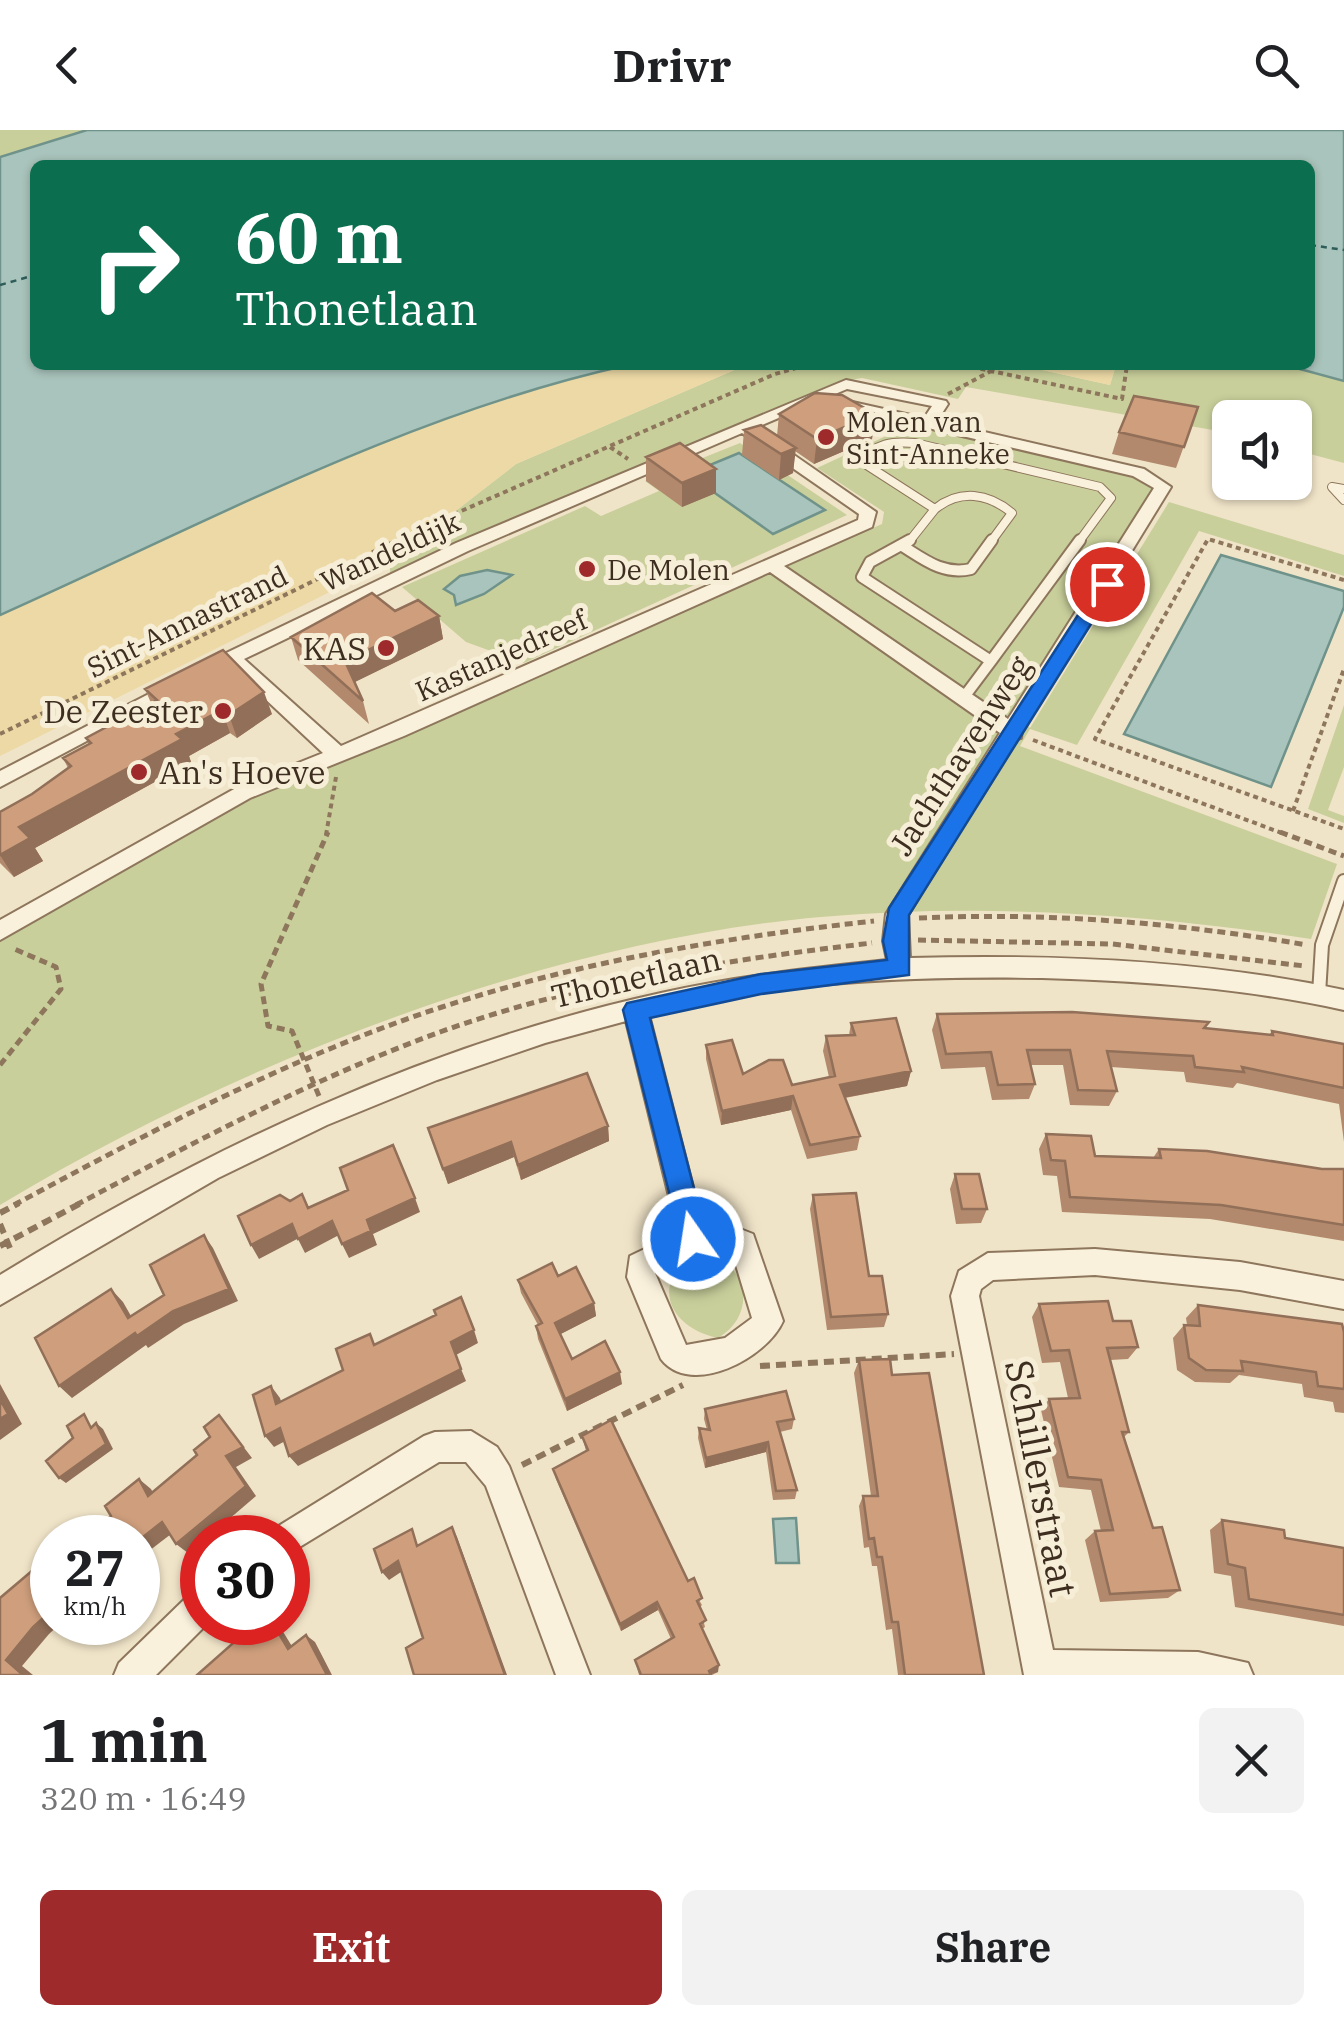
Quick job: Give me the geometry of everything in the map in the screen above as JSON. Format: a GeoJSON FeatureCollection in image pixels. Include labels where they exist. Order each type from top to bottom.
{"type":"FeatureCollection","features":[{"type":"Feature","properties":{"kind":"street"},"geometry":{"type":"LineString","coordinates":[[815,397],[846,384],[941,404],[927,424]]}},
{"type":"Feature","properties":{"kind":"street","name":"Jachthavenweg"},"geometry":{"type":"LineString","coordinates":[[815,397],[1138,472],[1163,487],[1014,733],[898,914],[895,941],[900,968]]}},
{"type":"Feature","properties":{"kind":"street","name":"Wandeldijk"},"geometry":{"type":"LineString","coordinates":[[0,780],[231,657],[462,548],[815,397]]}},
{"type":"Feature","properties":{"kind":"street","name":"Kastanjedreef"},"geometry":{"type":"LineString","coordinates":[[0,932],[243,793],[866,523],[868,512],[743,427]]}},
{"type":"Feature","properties":{"kind":"street"},"geometry":{"type":"LineString","coordinates":[[772,566],[1014,733]]}},
{"type":"Feature","properties":{"kind":"street"},"geometry":{"type":"LineString","coordinates":[[231,657],[337,754]]}},
{"type":"Feature","properties":{"kind":"street","name":"Thonetlaan"},"geometry":{"type":"LineString","coordinates":[[9,1285],[213,1168],[324,1115],[459,1061],[636,1010],[761,984],[900,968],[1126,971],[1331,997]]}},
{"type":"Feature","properties":{"kind":"street"},"geometry":{"type":"LineString","coordinates":[[636,1010],[693,1239]]}},
{"type":"Feature","properties":{"kind":"street"},"geometry":{"type":"LineString","coordinates":[[730,1238],[742,1244],[768,1321],[760,1335],[720,1354],[692,1361],[679,1359],[671,1350],[640,1266],[693,1239],[730,1238]]}},
{"type":"Feature","properties":{"kind":"street","name":"Schillerstraat"},"geometry":{"type":"LineString","coordinates":[[1040,1671],[965,1296],[969,1281],[988,1267],[1095,1262],[1240,1276],[1344,1296]]}},
{"type":"Feature","properties":{"kind":"street"},"geometry":{"type":"LineString","coordinates":[[310,1524],[435,1446],[471,1446],[486,1458],[498,1477],[573,1675]]}},
{"type":"Feature","properties":{"kind":"street"},"geometry":{"type":"LineString","coordinates":[[131,1675],[180,1627]]}},
{"type":"Feature","properties":{"kind":"street"},"geometry":{"type":"LineString","coordinates":[[1040,1671],[1198,1669],[1236,1675]]}},
{"type":"Feature","properties":{"kind":"lane"},"geometry":{"type":"LineString","coordinates":[[935,510],[866,468],[864,456],[890,442],[905,441],[1082,482],[1100,487],[1112,498],[964,696]]}},
{"type":"Feature","properties":{"kind":"lane"},"geometry":{"type":"LineString","coordinates":[[1344,489],[1332,486],[1344,500]]}},
{"type":"Feature","properties":{"kind":"lane"},"geometry":{"type":"LineString","coordinates":[[904,547],[937,568],[964,572],[971,569],[1012,513],[1004,505],[962,494],[948,496],[904,547],[870,562],[862,577],[990,661]]}},
{"type":"Feature","properties":{"kind":"lane"},"geometry":{"type":"LineString","coordinates":[[1331,997],[1322,945],[1344,882]]}},
{"type":"Feature","properties":{"kind":"path","name":"Sint-Annastrand"},"geometry":{"type":"LineString","coordinates":[[0,734],[420,529],[789,370]]}},
{"type":"Feature","properties":{"kind":"path"},"geometry":{"type":"LineString","coordinates":[[986,370],[1122,400],[1125,370]]}},
{"type":"Feature","properties":{"kind":"path"},"geometry":{"type":"LineString","coordinates":[[941,404],[952,388],[990,371]]}},
{"type":"Feature","properties":{"kind":"path"},"geometry":{"type":"LineString","coordinates":[[1344,580],[1208,539],[1095,739],[1344,829]]}},
{"type":"Feature","properties":{"kind":"path"},"geometry":{"type":"LineString","coordinates":[[1293,811],[1344,669]]}},
{"type":"Feature","properties":{"kind":"path"},"geometry":{"type":"LineString","coordinates":[[1014,733],[1344,856]]}},
{"type":"Feature","properties":{"kind":"path"},"geometry":{"type":"LineString","coordinates":[[324,1115],[292,1031],[268,1026],[261,984],[332,822],[337,754]]}},
{"type":"Feature","properties":{"kind":"path"},"geometry":{"type":"LineString","coordinates":[[0,943],[56,967],[61,989],[0,1066]]}},
{"type":"Feature","properties":{"kind":"path"},"geometry":{"type":"LineString","coordinates":[[0,1224],[9,1285]]}},
{"type":"Feature","properties":{"kind":"path"},"geometry":{"type":"LineString","coordinates":[[758,1366],[976,1353]]}},
{"type":"Feature","properties":{"kind":"path"},"geometry":{"type":"LineString","coordinates":[[498,1477],[702,1376]]}},
{"type":"Feature","properties":{"kind":"green space"},"geometry":{"type":"Polygon","coordinates":[[[0,130],[87,130],[0,157],[0,130]]]}},
{"type":"Feature","properties":{"kind":"green space"},"geometry":{"type":"Polygon","coordinates":[[[734,370],[1042,370],[1110,385],[1114,370],[1303,370],[1344,381],[1344,463],[1312,455],[1312,400],[1212,400],[1212,430],[966,387],[958,399],[862,378],[844,381],[390,573],[390,562],[516,464],[734,370]]]}},
{"type":"Feature","properties":{"kind":"green space"},"geometry":{"type":"Polygon","coordinates":[[[912,424],[1137,476],[1154,490],[1011,713],[1030,728],[1169,502],[1344,555],[1344,576],[1199,531],[1077,745],[1030,729],[1020,746],[1337,864],[1311,939],[1128,917],[1005,911],[821,917],[717,930],[610,952],[503,981],[396,1017],[189,1103],[0,1205],[0,942],[250,797],[882,524],[884,512],[817,468],[912,424]]]}},
{"type":"Feature","properties":{"kind":"green space","name":"De Molen"},"geometry":{"type":"Polygon","coordinates":[[[740,443],[847,515],[524,663],[466,642],[402,587],[585,506],[601,516],[659,491],[645,481],[740,443]]]}},
{"type":"Feature","properties":{"kind":"green space"},"geometry":{"type":"Polygon","coordinates":[[[1344,705],[1344,767],[1328,810],[1344,816],[1344,823],[1308,809],[1344,705]]]}},
{"type":"Feature","properties":{"kind":"green space"},"geometry":{"type":"Polygon","coordinates":[[[697,1253],[714,1256],[727,1264],[742,1287],[740,1314],[718,1338],[687,1325],[671,1303],[673,1277],[697,1253]]]}},
{"type":"Feature","properties":{"kind":"sand"},"geometry":{"type":"Polygon","coordinates":[[[609,370],[734,370],[516,464],[390,562],[0,756],[0,615],[308,474],[387,441],[547,386],[609,370]]]}},
{"type":"Feature","properties":{"kind":"sand"},"geometry":{"type":"Polygon","coordinates":[[[1042,370],[1114,370],[1110,385],[1042,370]]]}},
{"type":"Feature","properties":{"kind":"water"},"geometry":{"type":"Polygon","coordinates":[[[87,130],[1344,130],[1344,381],[1303,370],[1315,370],[1315,160],[30,160],[30,370],[609,370],[547,386],[387,441],[0,615],[0,157],[87,130]]]}},
{"type":"Feature","properties":{"kind":"water"},"geometry":{"type":"Polygon","coordinates":[[[739,453],[825,510],[773,534],[688,474],[739,453]]]}},
{"type":"Feature","properties":{"kind":"water"},"geometry":{"type":"Polygon","coordinates":[[[1221,555],[1344,591],[1344,607],[1271,787],[1124,734],[1221,555]]]}},
{"type":"Feature","properties":{"kind":"water"},"geometry":{"type":"Polygon","coordinates":[[[487,570],[512,575],[484,594],[456,605],[454,595],[444,589],[460,576],[487,570]]]}},
{"type":"Feature","properties":{"kind":"water"},"geometry":{"type":"Polygon","coordinates":[[[796,1518],[799,1563],[776,1563],[773,1519],[796,1518]]]}},
{"type":"Feature","properties":{"kind":"building"},"geometry":{"type":"Polygon","coordinates":[[[815,393],[842,395],[875,414],[817,439],[779,414],[815,393]]]}},
{"type":"Feature","properties":{"kind":"building"},"geometry":{"type":"Polygon","coordinates":[[[1134,396],[1198,407],[1184,447],[1119,432],[1134,396]]]}},
{"type":"Feature","properties":{"kind":"building"},"geometry":{"type":"Polygon","coordinates":[[[761,425],[796,448],[781,454],[744,430],[761,425]]]}},
{"type":"Feature","properties":{"kind":"building"},"geometry":{"type":"Polygon","coordinates":[[[680,443],[716,469],[682,483],[646,457],[680,443]]]}},
{"type":"Feature","properties":{"kind":"building"},"geometry":{"type":"Polygon","coordinates":[[[372,593],[395,611],[418,600],[439,616],[345,661],[363,701],[291,637],[372,593]]]}},
{"type":"Feature","properties":{"kind":"building"},"geometry":{"type":"Polygon","coordinates":[[[223,650],[264,692],[229,715],[222,710],[176,734],[182,739],[19,827],[30,838],[0,855],[0,812],[71,766],[63,758],[91,743],[86,738],[157,700],[145,689],[223,650]]]}},
{"type":"Feature","properties":{"kind":"building"},"geometry":{"type":"Polygon","coordinates":[[[1072,1012],[1209,1022],[1204,1028],[1273,1035],[1272,1031],[1344,1044],[1344,1088],[1242,1067],[1244,1072],[1195,1067],[1193,1056],[1107,1051],[1117,1091],[1078,1090],[1070,1050],[1027,1050],[1035,1084],[998,1085],[991,1052],[946,1054],[937,1014],[1072,1012]]]}},
{"type":"Feature","properties":{"kind":"building"},"geometry":{"type":"Polygon","coordinates":[[[896,1018],[911,1071],[840,1085],[860,1136],[810,1145],[793,1096],[722,1111],[706,1045],[732,1040],[743,1074],[769,1060],[783,1060],[792,1085],[835,1076],[826,1036],[855,1035],[851,1023],[896,1018]]]}},
{"type":"Feature","properties":{"kind":"building"},"geometry":{"type":"Polygon","coordinates":[[[587,1073],[608,1126],[518,1165],[511,1142],[443,1169],[428,1128],[587,1073]]]}},
{"type":"Feature","properties":{"kind":"building"},"geometry":{"type":"Polygon","coordinates":[[[1046,1134],[1091,1136],[1095,1156],[1161,1158],[1159,1149],[1207,1151],[1344,1169],[1344,1225],[1221,1205],[1070,1197],[1065,1161],[1051,1160],[1046,1134]]]}},
{"type":"Feature","properties":{"kind":"building"},"geometry":{"type":"Polygon","coordinates":[[[393,1145],[415,1198],[367,1220],[371,1231],[342,1244],[332,1221],[298,1239],[292,1224],[251,1245],[238,1216],[280,1195],[290,1201],[302,1194],[308,1208],[348,1190],[340,1168],[393,1145]]]}},
{"type":"Feature","properties":{"kind":"building"},"geometry":{"type":"Polygon","coordinates":[[[955,1174],[979,1174],[987,1209],[962,1209],[955,1174]]]}},
{"type":"Feature","properties":{"kind":"building"},"geometry":{"type":"Polygon","coordinates":[[[856,1193],[869,1276],[882,1276],[888,1314],[831,1317],[813,1195],[856,1193]]]}},
{"type":"Feature","properties":{"kind":"building"},"geometry":{"type":"Polygon","coordinates":[[[204,1235],[229,1289],[173,1311],[59,1386],[35,1338],[111,1289],[128,1318],[164,1295],[150,1265],[204,1235]]]}},
{"type":"Feature","properties":{"kind":"building"},"geometry":{"type":"Polygon","coordinates":[[[552,1263],[558,1276],[576,1267],[594,1303],[555,1323],[572,1359],[605,1341],[620,1372],[565,1399],[536,1326],[542,1323],[518,1280],[552,1263]]]}},
{"type":"Feature","properties":{"kind":"building"},"geometry":{"type":"Polygon","coordinates":[[[461,1297],[474,1330],[451,1342],[461,1369],[289,1456],[280,1428],[265,1436],[253,1395],[271,1386],[276,1404],[343,1370],[336,1349],[370,1334],[374,1345],[436,1315],[434,1310],[461,1297]]]}},
{"type":"Feature","properties":{"kind":"building"},"geometry":{"type":"Polygon","coordinates":[[[1108,1301],[1113,1321],[1131,1321],[1138,1347],[1107,1348],[1129,1432],[1122,1432],[1153,1528],[1162,1527],[1180,1590],[1110,1594],[1095,1531],[1113,1530],[1101,1480],[1068,1477],[1049,1399],[1080,1398],[1069,1350],[1051,1351],[1039,1304],[1108,1301]]]}},
{"type":"Feature","properties":{"kind":"building"},"geometry":{"type":"Polygon","coordinates":[[[1198,1305],[1342,1324],[1344,1389],[1318,1386],[1316,1372],[1241,1361],[1243,1371],[1206,1370],[1189,1358],[1184,1325],[1200,1326],[1198,1305]]]}},
{"type":"Feature","properties":{"kind":"building"},"geometry":{"type":"Polygon","coordinates":[[[890,1359],[892,1375],[929,1373],[984,1675],[905,1675],[898,1622],[892,1622],[882,1557],[877,1557],[874,1538],[869,1539],[863,1496],[878,1496],[859,1360],[890,1359]]]}},
{"type":"Feature","properties":{"kind":"building"},"geometry":{"type":"Polygon","coordinates":[[[786,1391],[794,1419],[777,1422],[797,1490],[776,1491],[768,1442],[706,1458],[699,1428],[710,1430],[705,1409],[786,1391]]]}},
{"type":"Feature","properties":{"kind":"building"},"geometry":{"type":"Polygon","coordinates":[[[0,1399],[8,1414],[0,1419],[0,1399]]]}},
{"type":"Feature","properties":{"kind":"building"},"geometry":{"type":"Polygon","coordinates":[[[84,1414],[91,1428],[96,1423],[106,1444],[59,1478],[46,1461],[73,1438],[67,1426],[84,1414]]]}},
{"type":"Feature","properties":{"kind":"building"},"geometry":{"type":"Polygon","coordinates":[[[219,1415],[243,1447],[226,1456],[246,1486],[211,1515],[180,1515],[180,1541],[176,1544],[160,1524],[160,1515],[110,1515],[105,1506],[139,1479],[148,1496],[197,1455],[194,1450],[210,1437],[204,1427],[219,1415]]]}},
{"type":"Feature","properties":{"kind":"building"},"geometry":{"type":"Polygon","coordinates":[[[611,1420],[688,1581],[694,1578],[702,1598],[697,1601],[706,1620],[700,1624],[719,1665],[709,1671],[711,1675],[641,1675],[635,1660],[674,1637],[657,1602],[620,1624],[553,1469],[588,1450],[582,1436],[611,1420]]]}},
{"type":"Feature","properties":{"kind":"building"},"geometry":{"type":"Polygon","coordinates":[[[1222,1520],[1284,1530],[1285,1538],[1344,1548],[1344,1615],[1249,1599],[1245,1568],[1228,1564],[1222,1520]]]}},
{"type":"Feature","properties":{"kind":"building"},"geometry":{"type":"Polygon","coordinates":[[[452,1527],[505,1675],[414,1675],[406,1648],[423,1638],[398,1561],[382,1572],[374,1549],[412,1529],[417,1546],[452,1527]]]}},
{"type":"Feature","properties":{"kind":"building"},"geometry":{"type":"Polygon","coordinates":[[[30,1573],[30,1631],[6,1660],[23,1675],[0,1675],[0,1598],[30,1573]]]}},
{"type":"Feature","properties":{"kind":"building"},"geometry":{"type":"Polygon","coordinates":[[[310,1643],[327,1675],[197,1675],[231,1645],[286,1645],[288,1649],[310,1643]]]}},
{"type":"Feature","properties":{"kind":"ferry route"},"geometry":{"type":"LineString","coordinates":[[1315,246],[1344,250]]}},
{"type":"Feature","properties":{"kind":"ferry route"},"geometry":{"type":"LineString","coordinates":[[0,285],[30,276]]}},
{"type":"Feature","properties":{"kind":"place","name":"Molen van Sint-Anneke"},"geometry":{"type":"Point","coordinates":[826,437]}},
{"type":"Feature","properties":{"kind":"place","name":"De Molen"},"geometry":{"type":"Point","coordinates":[587,569]}},
{"type":"Feature","properties":{"kind":"place","name":"KAS"},"geometry":{"type":"Point","coordinates":[386,648]}},
{"type":"Feature","properties":{"kind":"place","name":"De Zeester"},"geometry":{"type":"Point","coordinates":[223,711]}},
{"type":"Feature","properties":{"kind":"place","name":"An's Hoeve"},"geometry":{"type":"Point","coordinates":[139,772]}},
{"type":"Feature","properties":{"kind":"route"},"geometry":{"type":"LineString","coordinates":[[693,1239],[636,1010],[761,984],[900,968],[895,941],[898,914],[1107,584]]}}]}
